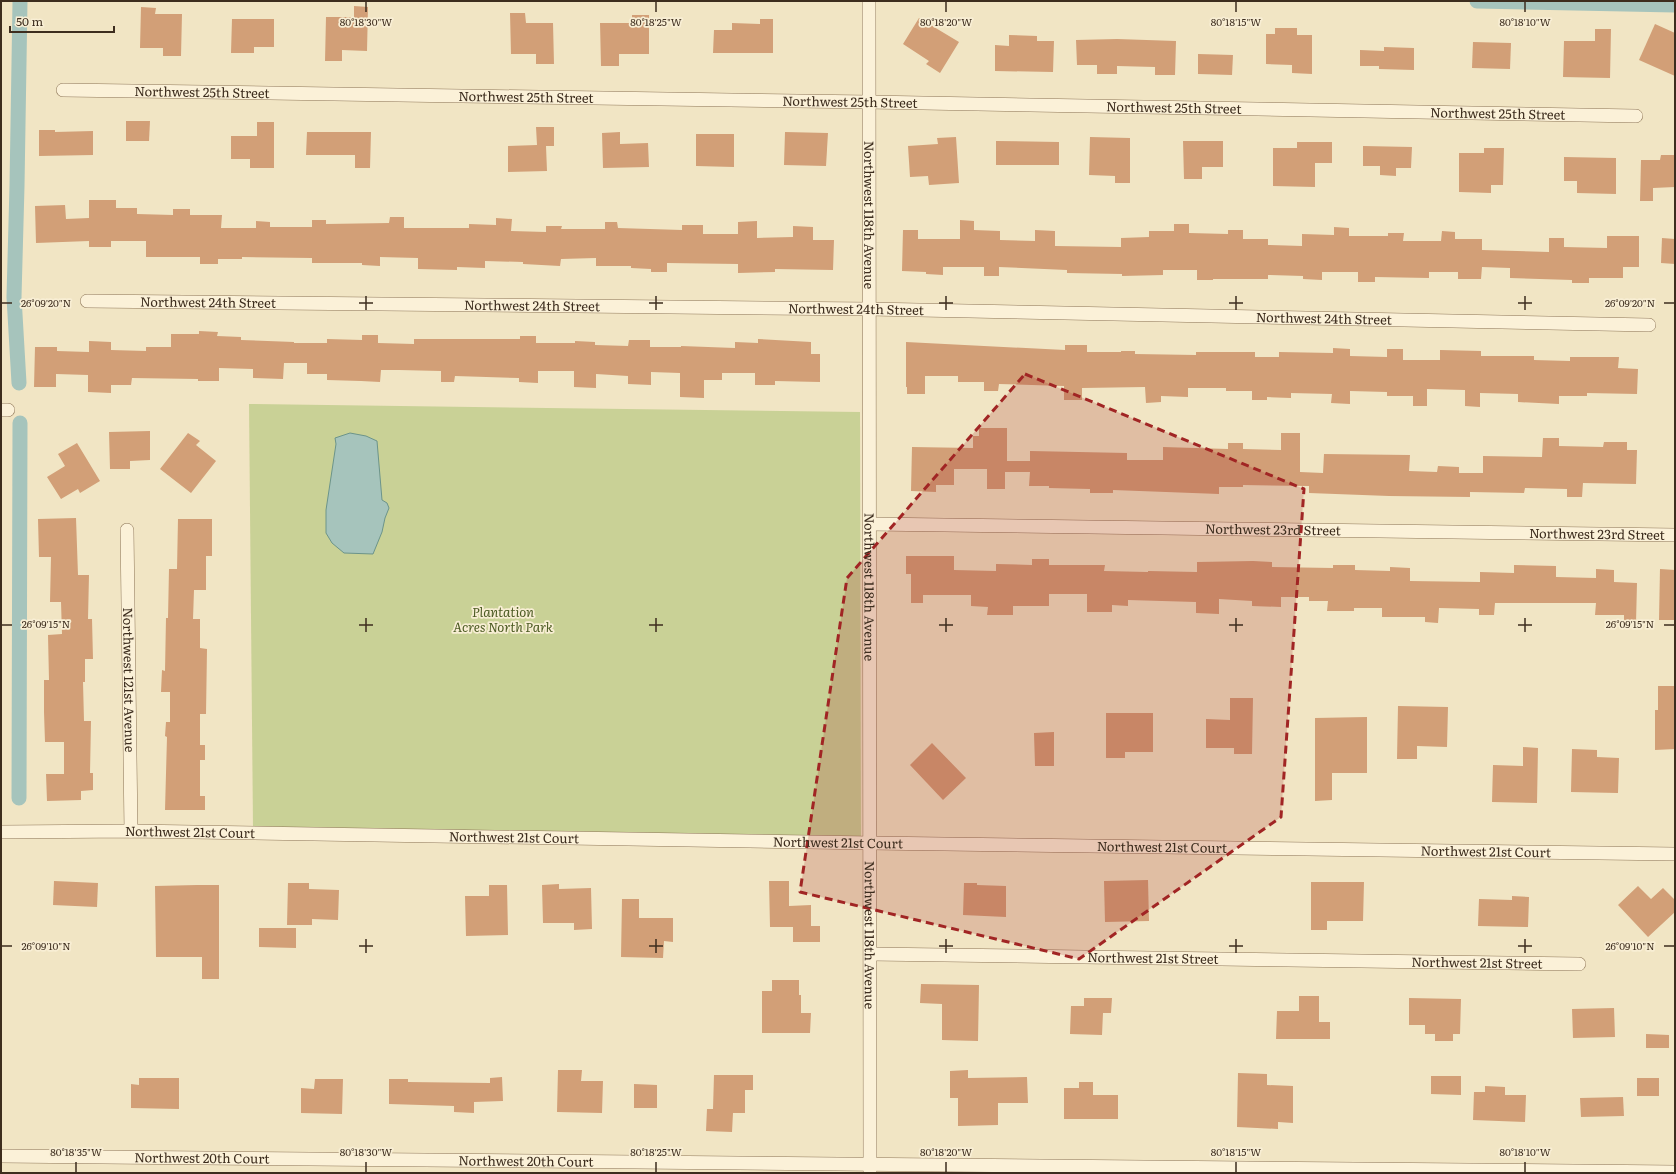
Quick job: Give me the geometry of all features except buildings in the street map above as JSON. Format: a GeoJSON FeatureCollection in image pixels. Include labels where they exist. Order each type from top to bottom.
{"type":"FeatureCollection","features":[{"type":"Feature","properties":{"kind":"street","name":"Northwest 118th Avenue"},"geometry":{"type":"LineString","coordinates":[[869,1],[871,843],[870,1169]]}},
{"type":"Feature","properties":{"kind":"street","name":"Northwest 25th Street"},"geometry":{"type":"LineString","coordinates":[[63,90],[869,102],[1636,116]]}},
{"type":"Feature","properties":{"kind":"street","name":"Northwest 24th Street"},"geometry":{"type":"LineString","coordinates":[[87,301],[870,309],[1649,325]]}},
{"type":"Feature","properties":{"kind":"street","name":"Northwest 23rd Street"},"geometry":{"type":"LineString","coordinates":[[870,524],[1675,535]]}},
{"type":"Feature","properties":{"kind":"street","name":"Northwest 121st Avenue"},"geometry":{"type":"LineString","coordinates":[[128,530],[131,831]]}},
{"type":"Feature","properties":{"kind":"street","name":"Northwest 21st Court"},"geometry":{"type":"LineString","coordinates":[[1,832],[131,831],[1675,854]]}},
{"type":"Feature","properties":{"kind":"street","name":"Northwest 21st Street"},"geometry":{"type":"LineString","coordinates":[[871,954],[1579,964]]}},
{"type":"Feature","properties":{"kind":"street","name":"Northwest 20th Court"},"geometry":{"type":"LineString","coordinates":[[1,1156],[870,1169],[1675,1172]]}},
{"type":"Feature","properties":{"kind":"highlighted area"},"geometry":{"type":"Polygon","coordinates":[[[1025,374],[1304,489],[1281,817],[1079,959],[800,892],[847,578],[1025,374]]]}},
{"type":"Feature","properties":{"kind":"green space","name":"Plantation Acres North Park"},"geometry":{"type":"Polygon","coordinates":[[[249,404],[860,412],[861,836],[253,828],[249,404]]]}},
{"type":"Feature","properties":{"kind":"water"},"geometry":{"type":"Polygon","coordinates":[[[350,433],[366,436],[377,441],[382,500],[387,503],[389,508],[382,532],[373,554],[344,553],[332,543],[326,533],[326,510],[336,444],[335,438],[350,433]]]}},
{"type":"Feature","properties":{"kind":"waterway"},"geometry":{"type":"LineString","coordinates":[[19,383],[14,297],[20,1]]}},
{"type":"Feature","properties":{"kind":"waterway"},"geometry":{"type":"LineString","coordinates":[[1477,1],[1675,5]]}},
{"type":"Feature","properties":{"kind":"waterway"},"geometry":{"type":"LineString","coordinates":[[19,798],[20,423]]}}]}
